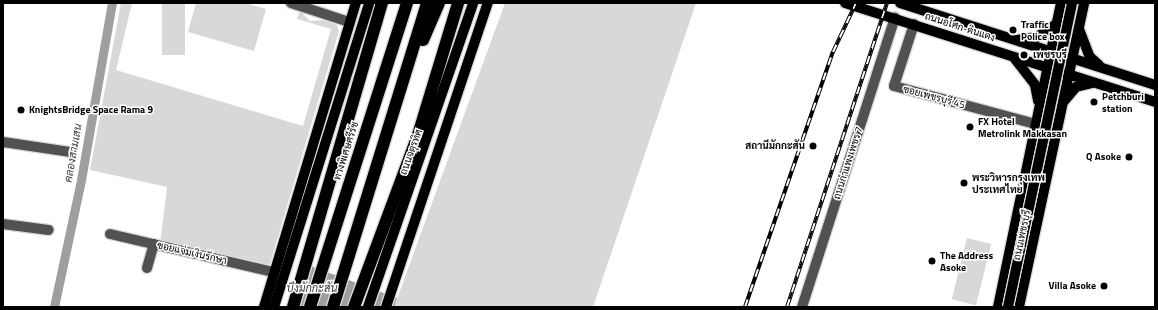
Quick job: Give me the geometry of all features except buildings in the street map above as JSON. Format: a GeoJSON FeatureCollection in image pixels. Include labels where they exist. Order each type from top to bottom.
{"type":"FeatureCollection","features":[{"type":"Feature","properties":{"kind":"highway"},"geometry":{"type":"LineString","coordinates":[[293,307],[382,3]]}},
{"type":"Feature","properties":{"kind":"highway"},"geometry":{"type":"LineString","coordinates":[[384,69],[399,3]]}},
{"type":"Feature","properties":{"kind":"highway","name":"ทางพิเศษศรีรัช"},"geometry":{"type":"LineString","coordinates":[[310,307],[384,69],[407,3]]}},
{"type":"Feature","properties":{"kind":"highway"},"geometry":{"type":"LineString","coordinates":[[333,307],[405,81],[427,3]]}},
{"type":"Feature","properties":{"kind":"highway"},"geometry":{"type":"LineString","coordinates":[[405,81],[439,3]]}},
{"type":"Feature","properties":{"kind":"highway"},"geometry":{"type":"LineString","coordinates":[[354,307],[418,135],[458,3]]}},
{"type":"Feature","properties":{"kind":"main road"},"geometry":{"type":"LineString","coordinates":[[264,307],[273,272],[356,3]]}},
{"type":"Feature","properties":{"kind":"main road"},"geometry":{"type":"LineString","coordinates":[[274,307],[369,3]]}},
{"type":"Feature","properties":{"kind":"main road","name":"ถนนจตุรทิศ"},"geometry":{"type":"LineString","coordinates":[[368,307],[473,3]]}},
{"type":"Feature","properties":{"kind":"main road"},"geometry":{"type":"LineString","coordinates":[[386,307],[488,3]]}},
{"type":"Feature","properties":{"kind":"main road","name":"ถนนอโศก-ดินแดง"},"geometry":{"type":"LineString","coordinates":[[845,3],[1155,102]]}},
{"type":"Feature","properties":{"kind":"main road","name":"ถนนอโศก-ดินแดง"},"geometry":{"type":"LineString","coordinates":[[900,3],[1155,85]]}},
{"type":"Feature","properties":{"kind":"main road"},"geometry":{"type":"LineString","coordinates":[[926,3],[933,14]]}},
{"type":"Feature","properties":{"kind":"main road","name":"ถนนเพชรบุรี"},"geometry":{"type":"LineString","coordinates":[[998,307],[1061,3]]}},
{"type":"Feature","properties":{"kind":"main road","name":"ถนนเพชรบุรี"},"geometry":{"type":"LineString","coordinates":[[1008,307],[1072,3]]}},
{"type":"Feature","properties":{"kind":"main road","name":"ถนนเพชรบุรี"},"geometry":{"type":"LineString","coordinates":[[1019,307],[1084,3]]}},
{"type":"Feature","properties":{"kind":"main road"},"geometry":{"type":"LineString","coordinates":[[1004,37],[1020,40],[1037,37],[1057,23]]}},
{"type":"Feature","properties":{"kind":"main road"},"geometry":{"type":"LineString","coordinates":[[1079,27],[1090,57],[1103,69]]}},
{"type":"Feature","properties":{"kind":"main road"},"geometry":{"type":"LineString","coordinates":[[1012,56],[1035,85],[1039,105]]}},
{"type":"Feature","properties":{"kind":"main road"},"geometry":{"type":"LineString","coordinates":[[1060,111],[1072,90],[1096,83]]}},
{"type":"Feature","properties":{"kind":"main road"},"geometry":{"type":"LineString","coordinates":[[1027,162],[1031,158],[1042,157],[1048,169]]}},
{"type":"Feature","properties":{"kind":"street"},"geometry":{"type":"LineString","coordinates":[[291,3],[349,22]]}},
{"type":"Feature","properties":{"kind":"street","name":"ถนนกำแพงเพชร 7"},"geometry":{"type":"LineString","coordinates":[[802,307],[895,18]]}},
{"type":"Feature","properties":{"kind":"street","name":"ซอยเพชรบุรี 45"},"geometry":{"type":"LineString","coordinates":[[914,24],[894,86],[1036,124]]}},
{"type":"Feature","properties":{"kind":"street"},"geometry":{"type":"LineString","coordinates":[[3,142],[71,152]]}},
{"type":"Feature","properties":{"kind":"street"},"geometry":{"type":"LineString","coordinates":[[3,224],[49,230]]}},
{"type":"Feature","properties":{"kind":"street","name":"ซอยแจ่มเงินรักษา"},"geometry":{"type":"LineString","coordinates":[[110,234],[273,272]]}},
{"type":"Feature","properties":{"kind":"street"},"geometry":{"type":"LineString","coordinates":[[147,268],[154,244]]}},
{"type":"Feature","properties":{"kind":"shaded area"},"geometry":{"type":"Polygon","coordinates":[[[121,3],[132,3],[116,70],[303,126],[331,29],[297,19],[299,13],[302,13],[310,21],[325,20],[337,25],[339,31],[269,267],[160,244],[167,187],[90,170],[121,3]]]}},
{"type":"Feature","properties":{"kind":"shaded area"},"geometry":{"type":"Polygon","coordinates":[[[162,3],[185,3],[185,55],[162,55],[162,3]]]}},
{"type":"Feature","properties":{"kind":"shaded area"},"geometry":{"type":"Polygon","coordinates":[[[196,3],[245,3],[266,9],[254,51],[188,32],[196,3]]]}},
{"type":"Feature","properties":{"kind":"shaded area"},"geometry":{"type":"Polygon","coordinates":[[[505,3],[696,3],[593,307],[394,307],[505,3]]]}},
{"type":"Feature","properties":{"kind":"shaded area"},"geometry":{"type":"Polygon","coordinates":[[[967,238],[991,244],[976,305],[952,299],[967,238]]]}},
{"type":"Feature","properties":{"kind":"water","name":"บึงมักกะสัน"},"geometry":{"type":"Polygon","coordinates":[[[300,262],[397,298],[394,307],[286,307],[300,262]]]}},
{"type":"Feature","properties":{"kind":"waterway","name":"คลองสามเสน"},"geometry":{"type":"LineString","coordinates":[[54,307],[81,180],[112,3]]}},
{"type":"Feature","properties":{"kind":"railway"},"geometry":{"type":"LineString","coordinates":[[745,307],[833,52],[856,3]]}},
{"type":"Feature","properties":{"kind":"railway"},"geometry":{"type":"LineString","coordinates":[[787,307],[887,3]]}},
{"type":"Feature","properties":{"kind":"place","name":"Traffic Police box"},"geometry":{"type":"Point","coordinates":[1013,30]}},
{"type":"Feature","properties":{"kind":"place","name":"เพชรบุรี"},"geometry":{"type":"Point","coordinates":[1024,55]}},
{"type":"Feature","properties":{"kind":"place","name":"Petchburi station"},"geometry":{"type":"Point","coordinates":[1094,102]}},
{"type":"Feature","properties":{"kind":"place","name":"KnightsBridge Space Rama 9"},"geometry":{"type":"Point","coordinates":[21,110]}},
{"type":"Feature","properties":{"kind":"place","name":"FX Hotel Metrolink Makkasan"},"geometry":{"type":"Point","coordinates":[970,127]}},
{"type":"Feature","properties":{"kind":"place","name":"สถานีมักกะสัน"},"geometry":{"type":"Point","coordinates":[813,146]}},
{"type":"Feature","properties":{"kind":"place","name":"Q Asoke"},"geometry":{"type":"Point","coordinates":[1129,157]}},
{"type":"Feature","properties":{"kind":"place","name":"พระวิหารกรุงเทพ ประเทศไทย"},"geometry":{"type":"Point","coordinates":[964,183]}},
{"type":"Feature","properties":{"kind":"place","name":"The Address Asoke"},"geometry":{"type":"Point","coordinates":[932,261]}},
{"type":"Feature","properties":{"kind":"place","name":"Villa Asoke"},"geometry":{"type":"Point","coordinates":[1104,286]}}]}
